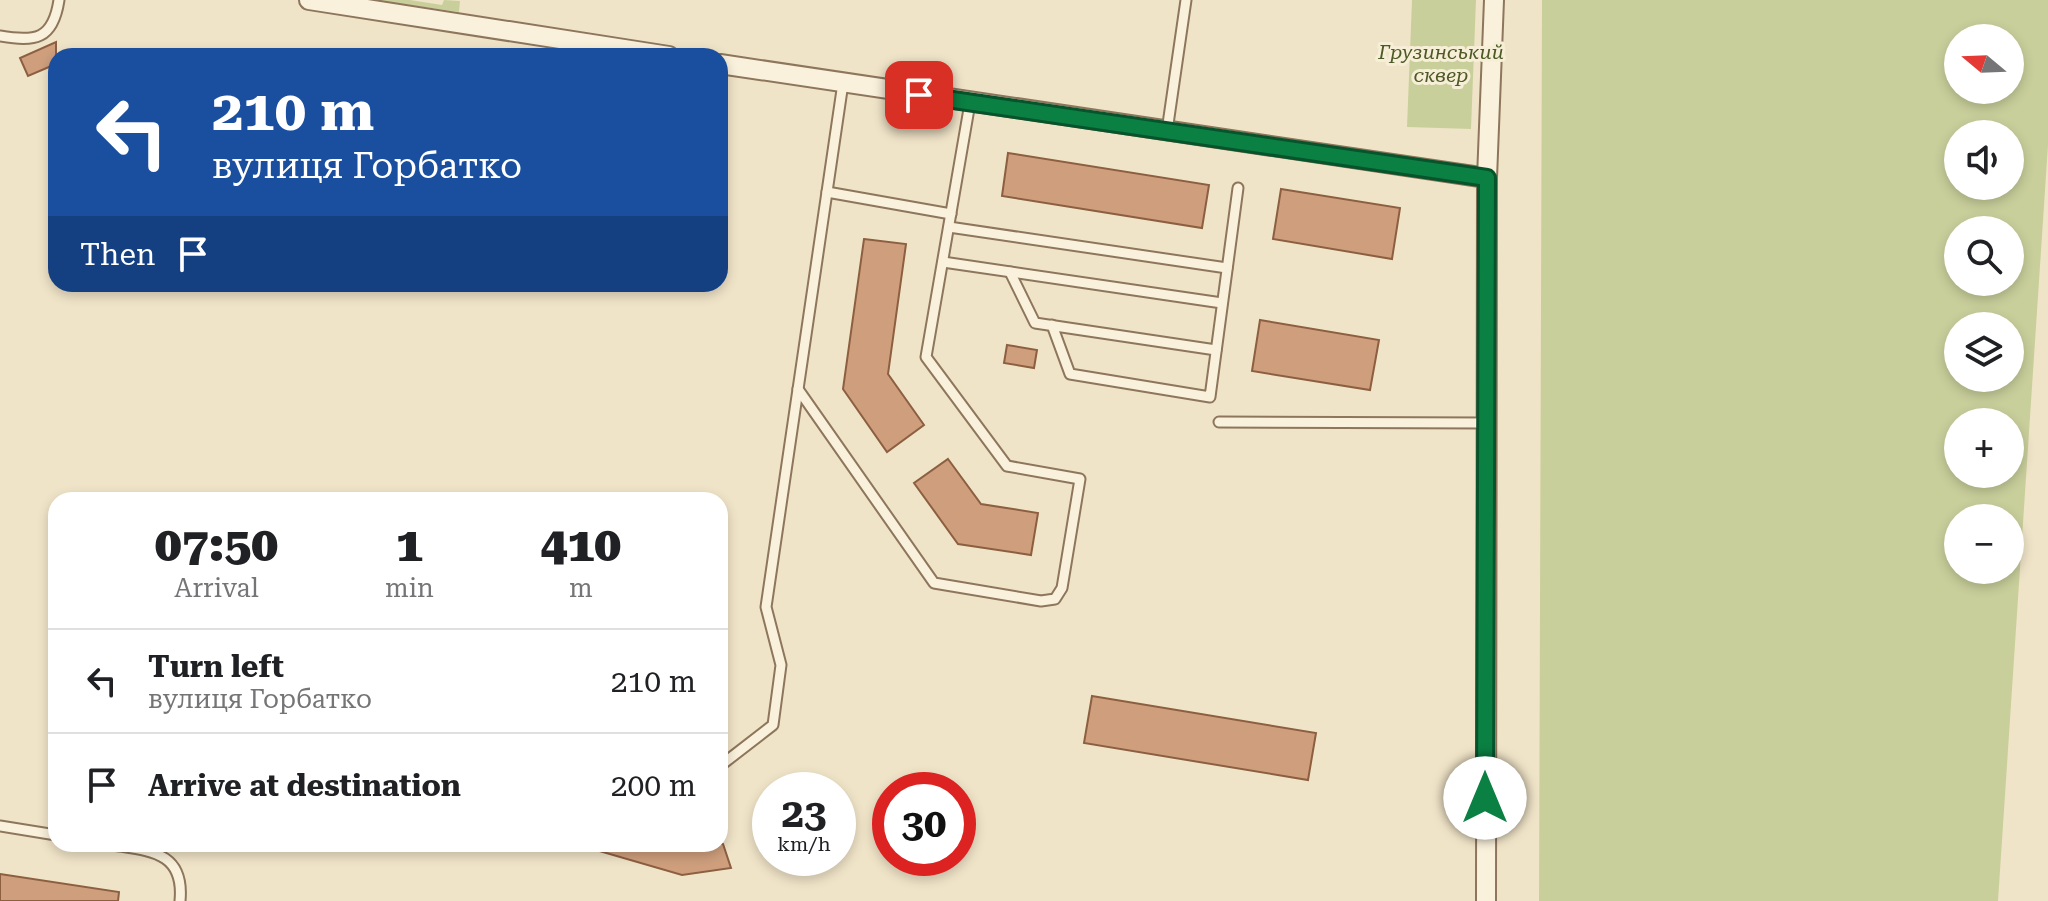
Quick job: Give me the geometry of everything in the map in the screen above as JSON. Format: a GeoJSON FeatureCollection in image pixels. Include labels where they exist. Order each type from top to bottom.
{"type":"FeatureCollection","features":[{"type":"Feature","properties":{"kind":"street"},"geometry":{"type":"LineString","coordinates":[[309,0],[618,48]]}},
{"type":"Feature","properties":{"kind":"street"},"geometry":{"type":"LineString","coordinates":[[1486,901],[1487,178],[1494,0]]}},
{"type":"Feature","properties":{"kind":"street"},"geometry":{"type":"LineString","coordinates":[[728,65],[1487,178]]}},
{"type":"Feature","properties":{"kind":"lane"},"geometry":{"type":"LineString","coordinates":[[0,36],[32,40],[43,35],[52,25],[59,0]]}},
{"type":"Feature","properties":{"kind":"lane"},"geometry":{"type":"LineString","coordinates":[[1167,132],[1186,0]]}},
{"type":"Feature","properties":{"kind":"lane"},"geometry":{"type":"LineString","coordinates":[[728,760],[773,725],[781,665],[766,607],[843,83]]}},
{"type":"Feature","properties":{"kind":"lane"},"geometry":{"type":"LineString","coordinates":[[798,389],[934,583],[1041,601],[1055,599],[1062,588],[1080,479],[1007,466],[926,357],[970,103]]}},
{"type":"Feature","properties":{"kind":"lane"},"geometry":{"type":"LineString","coordinates":[[1052,325],[1070,374],[1210,397],[1238,188]]}},
{"type":"Feature","properties":{"kind":"lane"},"geometry":{"type":"LineString","coordinates":[[827,192],[951,214]]}},
{"type":"Feature","properties":{"kind":"lane"},"geometry":{"type":"LineString","coordinates":[[949,227],[1227,268]]}},
{"type":"Feature","properties":{"kind":"lane"},"geometry":{"type":"LineString","coordinates":[[943,262],[1222,303]]}},
{"type":"Feature","properties":{"kind":"lane"},"geometry":{"type":"LineString","coordinates":[[1010,272],[1035,323],[1216,350]]}},
{"type":"Feature","properties":{"kind":"lane"},"geometry":{"type":"LineString","coordinates":[[1219,422],[1486,423]]}},
{"type":"Feature","properties":{"kind":"lane"},"geometry":{"type":"LineString","coordinates":[[0,826],[48,834]]}},
{"type":"Feature","properties":{"kind":"lane"},"geometry":{"type":"LineString","coordinates":[[157,852],[173,863],[180,878],[180,901]]}},
{"type":"Feature","properties":{"kind":"green space"},"geometry":{"type":"Polygon","coordinates":[[[375,0],[410,0],[442,5],[444,0],[460,1],[459,12],[375,0]]]}},
{"type":"Feature","properties":{"kind":"green space","name":"Грузинський сквер"},"geometry":{"type":"Polygon","coordinates":[[[1412,0],[1476,0],[1471,129],[1407,127],[1412,0]]]}},
{"type":"Feature","properties":{"kind":"green space"},"geometry":{"type":"Polygon","coordinates":[[[1542,0],[2048,0],[2048,145],[2024,508],[2024,504],[1944,504],[1944,584],[2019,584],[1998,901],[1539,901],[1542,0]]]}},
{"type":"Feature","properties":{"kind":"building"},"geometry":{"type":"Polygon","coordinates":[[[56,42],[56,48],[48,48],[48,67],[28,76],[20,58],[56,42]]]}},
{"type":"Feature","properties":{"kind":"building"},"geometry":{"type":"Polygon","coordinates":[[[1008,153],[1209,185],[1202,228],[1002,196],[1008,153]]]}},
{"type":"Feature","properties":{"kind":"building"},"geometry":{"type":"Polygon","coordinates":[[[1281,189],[1400,208],[1392,259],[1273,239],[1281,189]]]}},
{"type":"Feature","properties":{"kind":"building"},"geometry":{"type":"Polygon","coordinates":[[[864,239],[906,244],[888,374],[924,425],[887,452],[843,389],[864,239]]]}},
{"type":"Feature","properties":{"kind":"building"},"geometry":{"type":"Polygon","coordinates":[[[1260,320],[1379,340],[1370,390],[1252,371],[1260,320]]]}},
{"type":"Feature","properties":{"kind":"building"},"geometry":{"type":"Polygon","coordinates":[[[1007,345],[1037,350],[1034,368],[1004,363],[1007,345]]]}},
{"type":"Feature","properties":{"kind":"building"},"geometry":{"type":"Polygon","coordinates":[[[948,459],[981,504],[1038,513],[1031,555],[958,544],[914,483],[948,459]]]}},
{"type":"Feature","properties":{"kind":"building"},"geometry":{"type":"Polygon","coordinates":[[[1092,696],[1316,733],[1308,780],[1084,743],[1092,696]]]}},
{"type":"Feature","properties":{"kind":"building"},"geometry":{"type":"Polygon","coordinates":[[[603,852],[726,852],[731,868],[682,875],[603,852]]]}},
{"type":"Feature","properties":{"kind":"building"},"geometry":{"type":"Polygon","coordinates":[[[0,874],[119,892],[118,901],[0,901],[0,874]]]}},
{"type":"Feature","properties":{"kind":"route"},"geometry":{"type":"LineString","coordinates":[[919,95],[1487,178],[1485,798]]}}]}
